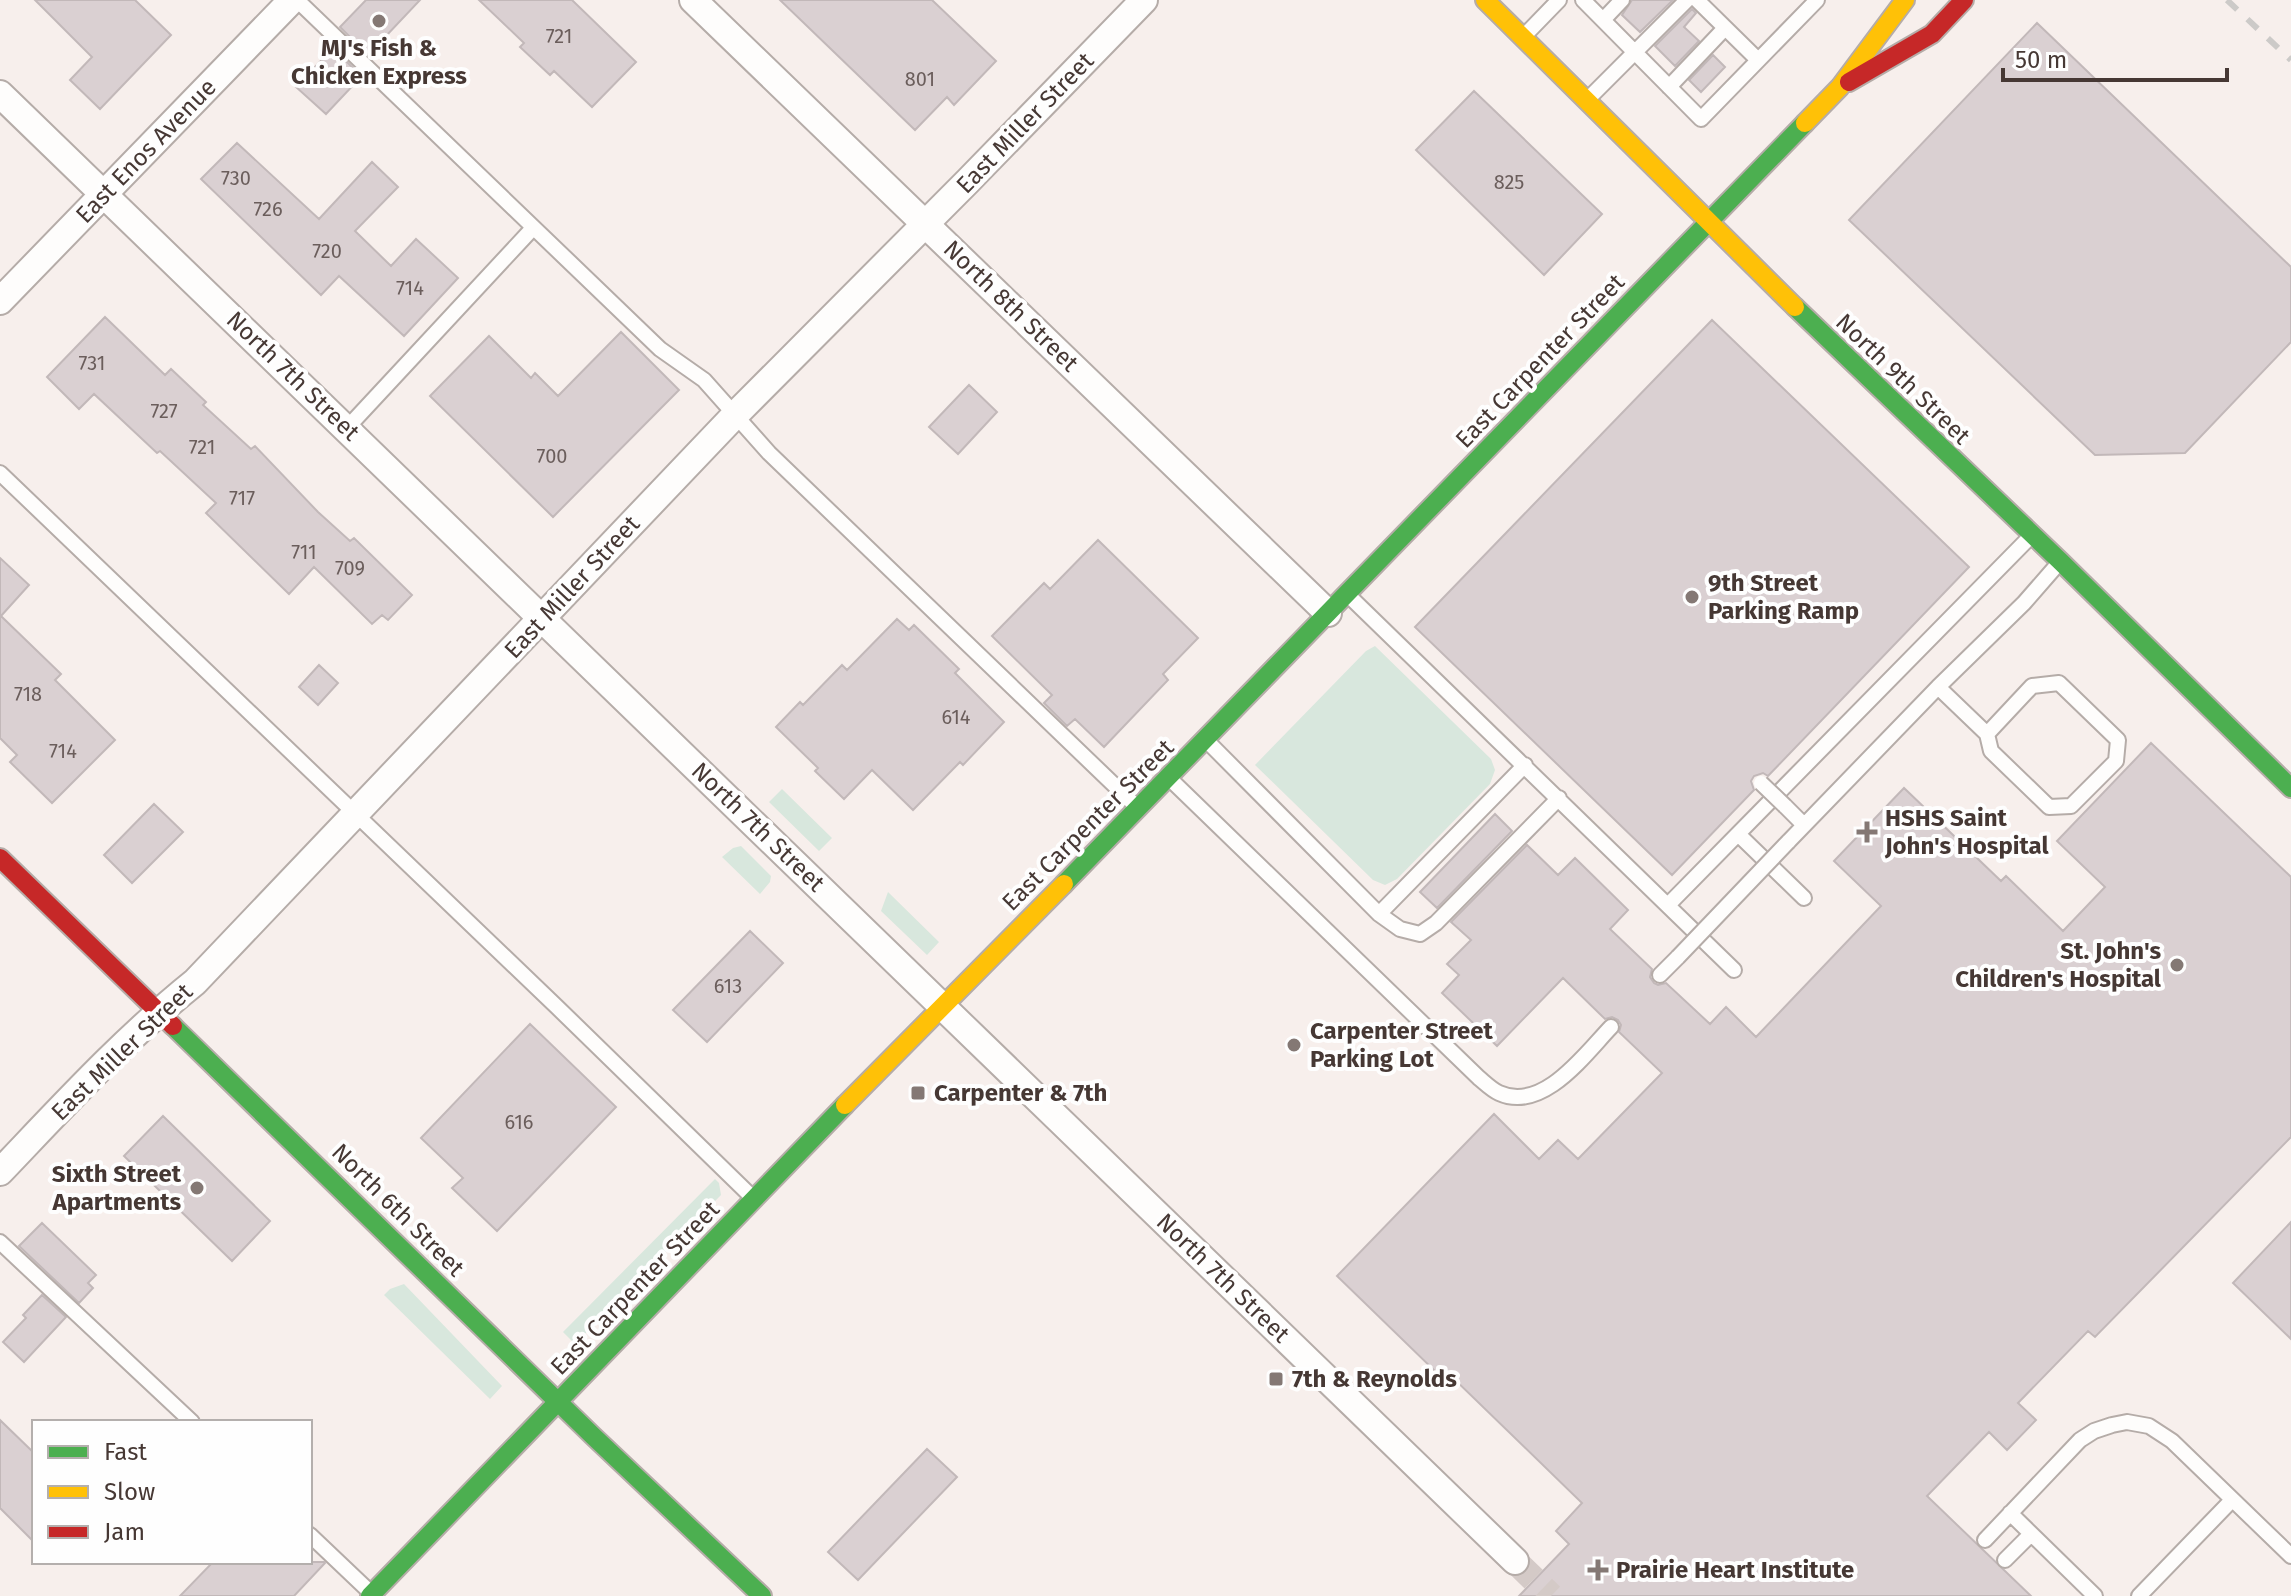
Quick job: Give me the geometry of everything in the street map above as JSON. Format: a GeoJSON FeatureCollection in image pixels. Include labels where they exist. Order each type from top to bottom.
{"type":"FeatureCollection","features":[{"type":"Feature","properties":{"kind":"street","name":"East Enos Avenue"},"geometry":{"type":"LineString","coordinates":[[0,301],[294,0]]}},
{"type":"Feature","properties":{"kind":"street","name":"North 8th Street"},"geometry":{"type":"LineString","coordinates":[[693,0],[1328,613]]}},
{"type":"Feature","properties":{"kind":"street","name":"East Miller Street"},"geometry":{"type":"LineString","coordinates":[[0,1172],[106,1061],[158,1011],[195,982],[736,414],[1144,0]]}},
{"type":"Feature","properties":{"kind":"street","name":"North 9th Street"},"geometry":{"type":"LineString","coordinates":[[1485,0],[2291,788]]}},
{"type":"Feature","properties":{"kind":"street","name":"East Carpenter Street"},"geometry":{"type":"LineString","coordinates":[[372,1595],[754,1199],[1206,740],[1840,87],[1905,0]]}},
{"type":"Feature","properties":{"kind":"street","name":"East Carpenter Street"},"geometry":{"type":"LineString","coordinates":[[1840,87],[1932,34],[1964,0]]}},
{"type":"Feature","properties":{"kind":"street","name":"North 7th Street"},"geometry":{"type":"LineString","coordinates":[[0,94],[1515,1561]]}},
{"type":"Feature","properties":{"kind":"street","name":"North 6th Street"},"geometry":{"type":"LineString","coordinates":[[0,858],[762,1596]]}},
{"type":"Feature","properties":{"kind":"lane"},"geometry":{"type":"LineString","coordinates":[[294,0],[660,349],[704,380],[769,453],[1138,808]]}},
{"type":"Feature","properties":{"kind":"lane"},"geometry":{"type":"LineString","coordinates":[[1523,37],[1559,0]]}},
{"type":"Feature","properties":{"kind":"lane"},"geometry":{"type":"LineString","coordinates":[[1583,0],[1701,119],[1817,0]]}},
{"type":"Feature","properties":{"kind":"lane"},"geometry":{"type":"LineString","coordinates":[[1603,20],[1622,0]]}},
{"type":"Feature","properties":{"kind":"lane"},"geometry":{"type":"LineString","coordinates":[[1586,101],[1687,0]]}},
{"type":"Feature","properties":{"kind":"lane"},"geometry":{"type":"LineString","coordinates":[[1697,0],[1758,60]]}},
{"type":"Feature","properties":{"kind":"lane"},"geometry":{"type":"LineString","coordinates":[[1669,87],[1725,28]]}},
{"type":"Feature","properties":{"kind":"lane"},"geometry":{"type":"LineString","coordinates":[[347,428],[533,228]]}},
{"type":"Feature","properties":{"kind":"lane"},"geometry":{"type":"LineString","coordinates":[[0,473],[754,1199]]}},
{"type":"Feature","properties":{"kind":"lane"},"geometry":{"type":"LineString","coordinates":[[1668,905],[2032,535]]}},
{"type":"Feature","properties":{"kind":"lane"},"geometry":{"type":"LineString","coordinates":[[1660,975],[1938,687],[2024,603],[2060,561]]}},
{"type":"Feature","properties":{"kind":"lane"},"geometry":{"type":"LineString","coordinates":[[1347,594],[1734,970]]}},
{"type":"Feature","properties":{"kind":"lane"},"geometry":{"type":"LineString","coordinates":[[1938,687],[1987,734],[1991,751],[2049,807],[2071,806],[2116,761],[2118,740],[2059,683],[2032,686],[1987,734]]}},
{"type":"Feature","properties":{"kind":"lane"},"geometry":{"type":"LineString","coordinates":[[1206,740],[1379,914],[1400,929],[1420,934],[1436,923],[1559,798]]}},
{"type":"Feature","properties":{"kind":"lane"},"geometry":{"type":"LineString","coordinates":[[1379,914],[1525,765]]}},
{"type":"Feature","properties":{"kind":"lane"},"geometry":{"type":"LineString","coordinates":[[1168,778],[1479,1078],[1501,1094],[1531,1096],[1546,1091],[1611,1027]]}},
{"type":"Feature","properties":{"kind":"lane"},"geometry":{"type":"LineString","coordinates":[[1761,783],[1804,825]]}},
{"type":"Feature","properties":{"kind":"lane"},"geometry":{"type":"LineString","coordinates":[[1738,834],[1804,898]]}},
{"type":"Feature","properties":{"kind":"lane"},"geometry":{"type":"LineString","coordinates":[[0,1242],[190,1420]]}},
{"type":"Feature","properties":{"kind":"lane"},"geometry":{"type":"LineString","coordinates":[[1985,1540],[2080,1440],[2094,1431],[2127,1422],[2149,1426],[2172,1441],[2291,1556]]}},
{"type":"Feature","properties":{"kind":"lane"},"geometry":{"type":"LineString","coordinates":[[2139,1596],[2232,1500]]}},
{"type":"Feature","properties":{"kind":"lane"},"geometry":{"type":"LineString","coordinates":[[2010,1513],[2095,1596]]}},
{"type":"Feature","properties":{"kind":"lane"},"geometry":{"type":"LineString","coordinates":[[2005,1560],[2031,1534]]}},
{"type":"Feature","properties":{"kind":"lane"},"geometry":{"type":"LineString","coordinates":[[312,1537],[372,1595]]}},
{"type":"Feature","properties":{"kind":"shaded area"},"geometry":{"type":"Polygon","coordinates":[[[1375,646],[1491,759],[1495,770],[1490,784],[1397,879],[1385,885],[1373,880],[1255,765],[1366,651],[1375,646]]]}},
{"type":"Feature","properties":{"kind":"shaded area"},"geometry":{"type":"Polygon","coordinates":[[[782,789],[832,838],[819,851],[769,802],[782,789]]]}},
{"type":"Feature","properties":{"kind":"shaded area"},"geometry":{"type":"Polygon","coordinates":[[[741,846],[771,876],[760,894],[722,857],[741,846]]]}},
{"type":"Feature","properties":{"kind":"shaded area"},"geometry":{"type":"Polygon","coordinates":[[[888,892],[939,942],[927,955],[881,911],[888,892]]]}},
{"type":"Feature","properties":{"kind":"shaded area"},"geometry":{"type":"Polygon","coordinates":[[[715,1179],[721,1195],[575,1344],[563,1332],[715,1179]]]}},
{"type":"Feature","properties":{"kind":"shaded area"},"geometry":{"type":"Polygon","coordinates":[[[404,1284],[502,1386],[490,1399],[384,1295],[404,1284]]]}},
{"type":"Feature","properties":{"kind":"building"},"geometry":{"type":"Polygon","coordinates":[[[35,0],[135,0],[171,35],[100,109],[70,80],[92,57],[35,0]]]}},
{"type":"Feature","properties":{"kind":"building"},"geometry":{"type":"Polygon","coordinates":[[[366,0],[420,0],[368,55],[340,27],[366,0]]]}},
{"type":"Feature","properties":{"kind":"building"},"geometry":{"type":"Polygon","coordinates":[[[479,0],[572,0],[636,62],[592,107],[554,71],[550,75],[520,47],[524,43],[479,0]]]}},
{"type":"Feature","properties":{"kind":"building"},"geometry":{"type":"Polygon","coordinates":[[[780,0],[932,0],[996,61],[954,105],[947,97],[915,130],[780,0]]]}},
{"type":"Feature","properties":{"kind":"building"},"geometry":{"type":"Polygon","coordinates":[[[1632,0],[1673,0],[1640,32],[1622,15],[1632,0]]]}},
{"type":"Feature","properties":{"kind":"building"},"geometry":{"type":"Polygon","coordinates":[[[1692,9],[1696,13],[1684,27],[1699,41],[1675,66],[1655,46],[1692,9]]]}},
{"type":"Feature","properties":{"kind":"building"},"geometry":{"type":"Polygon","coordinates":[[[2037,23],[2291,267],[2291,342],[2185,453],[2095,455],[1849,220],[2037,23]]]}},
{"type":"Feature","properties":{"kind":"building"},"geometry":{"type":"Polygon","coordinates":[[[333,48],[354,69],[352,72],[359,79],[326,114],[296,87],[333,48]]]}},
{"type":"Feature","properties":{"kind":"building"},"geometry":{"type":"Polygon","coordinates":[[[1713,55],[1725,67],[1701,92],[1689,80],[1713,55]]]}},
{"type":"Feature","properties":{"kind":"building"},"geometry":{"type":"Polygon","coordinates":[[[1474,91],[1602,214],[1544,275],[1416,150],[1474,91]]]}},
{"type":"Feature","properties":{"kind":"building"},"geometry":{"type":"Polygon","coordinates":[[[237,143],[319,219],[372,162],[398,187],[355,231],[391,266],[416,239],[458,278],[404,336],[339,276],[321,295],[201,179],[237,143]]]}},
{"type":"Feature","properties":{"kind":"building"},"geometry":{"type":"Polygon","coordinates":[[[105,317],[165,375],[171,369],[206,402],[203,405],[251,449],[255,446],[318,512],[350,541],[354,538],[412,595],[388,620],[382,615],[372,624],[314,567],[289,594],[206,513],[216,503],[160,451],[157,453],[94,394],[79,409],[47,377],[105,317]]]}},
{"type":"Feature","properties":{"kind":"building","name":"9th Street Parking Ramp"},"geometry":{"type":"Polygon","coordinates":[[[1712,320],[1969,567],[1768,776],[1763,773],[1754,776],[1751,781],[1754,790],[1672,875],[1415,627],[1712,320]]]}},
{"type":"Feature","properties":{"kind":"building"},"geometry":{"type":"Polygon","coordinates":[[[621,332],[679,390],[553,517],[430,396],[489,336],[531,378],[535,373],[558,396],[621,332]]]}},
{"type":"Feature","properties":{"kind":"building"},"geometry":{"type":"Polygon","coordinates":[[[969,385],[997,412],[958,454],[929,427],[969,385]]]}},
{"type":"Feature","properties":{"kind":"building"},"geometry":{"type":"Polygon","coordinates":[[[1098,540],[1198,638],[1163,674],[1168,680],[1104,747],[1075,719],[1067,726],[1044,703],[1052,695],[992,636],[1044,583],[1050,589],[1098,540]]]}},
{"type":"Feature","properties":{"kind":"building"},"geometry":{"type":"Polygon","coordinates":[[[0,558],[29,585],[1,616],[61,674],[55,680],[115,740],[52,803],[10,762],[17,755],[0,738],[0,558]]]}},
{"type":"Feature","properties":{"kind":"building"},"geometry":{"type":"Polygon","coordinates":[[[897,619],[909,630],[914,625],[959,669],[955,673],[1004,722],[963,765],[960,762],[913,810],[872,770],[844,799],[776,727],[800,702],[803,705],[842,665],[847,670],[897,619]]]}},
{"type":"Feature","properties":{"kind":"building"},"geometry":{"type":"Polygon","coordinates":[[[319,665],[338,683],[318,705],[299,687],[319,665]]]}},
{"type":"Feature","properties":{"kind":"building"},"geometry":{"type":"Polygon","coordinates":[[[2151,743],[2291,877],[2291,1137],[2095,1337],[2088,1331],[2018,1403],[2036,1420],[2007,1450],[1989,1432],[1927,1496],[2031,1596],[1519,1596],[1569,1544],[1556,1531],[1582,1503],[1446,1371],[1440,1376],[1337,1276],[1494,1114],[1539,1159],[1558,1140],[1578,1159],[1662,1073],[1619,1032],[1621,1025],[1618,1020],[1612,1017],[1605,1019],[1563,978],[1497,1046],[1442,993],[1459,975],[1447,964],[1471,940],[1451,922],[1527,845],[1558,875],[1575,858],[1628,910],[1610,929],[1652,969],[1650,977],[1654,983],[1666,983],[1710,1024],[1726,1007],[1756,1037],[1881,906],[1834,861],[1904,788],[2001,881],[2006,876],[2063,931],[2105,887],[2057,841],[2151,743]]]}},
{"type":"Feature","properties":{"kind":"building"},"geometry":{"type":"Polygon","coordinates":[[[154,804],[183,832],[132,883],[104,855],[154,804]]]}},
{"type":"Feature","properties":{"kind":"building"},"geometry":{"type":"Polygon","coordinates":[[[1495,814],[1512,831],[1437,908],[1420,892],[1495,814]]]}},
{"type":"Feature","properties":{"kind":"building"},"geometry":{"type":"Polygon","coordinates":[[[750,931],[783,963],[707,1042],[673,1010],[750,931]]]}},
{"type":"Feature","properties":{"kind":"building"},"geometry":{"type":"Polygon","coordinates":[[[530,1024],[616,1107],[497,1231],[452,1188],[463,1178],[421,1138],[530,1024]]]}},
{"type":"Feature","properties":{"kind":"building","name":"Sixth Street Apartments"},"geometry":{"type":"Polygon","coordinates":[[[163,1116],[270,1221],[232,1261],[124,1156],[163,1116]]]}},
{"type":"Feature","properties":{"kind":"building"},"geometry":{"type":"Polygon","coordinates":[[[2291,1222],[2291,1339],[2233,1283],[2291,1222]]]}},
{"type":"Feature","properties":{"kind":"building"},"geometry":{"type":"Polygon","coordinates":[[[42,1223],[96,1275],[88,1283],[93,1288],[79,1303],[19,1246],[42,1223]]]}},
{"type":"Feature","properties":{"kind":"building"},"geometry":{"type":"Polygon","coordinates":[[[42,1295],[66,1317],[24,1362],[3,1342],[42,1295]]]}},
{"type":"Feature","properties":{"kind":"building"},"geometry":{"type":"Polygon","coordinates":[[[0,1420],[32,1451],[32,1540],[0,1508],[0,1420]]]}},
{"type":"Feature","properties":{"kind":"building"},"geometry":{"type":"Polygon","coordinates":[[[927,1449],[957,1477],[858,1580],[828,1552],[927,1449]]]}},
{"type":"Feature","properties":{"kind":"building"},"geometry":{"type":"Polygon","coordinates":[[[325,1563],[294,1596],[180,1596],[211,1564],[325,1563]]]}},
{"type":"Feature","properties":{"kind":"tunnel"},"geometry":{"type":"LineString","coordinates":[[1515,1561],[1551,1596]]}},
{"type":"Feature","properties":{"kind":"railway"},"geometry":{"type":"LineString","coordinates":[[2227,0],[2291,60]]}},
{"type":"Feature","properties":{"kind":"traffic: fast"},"geometry":{"type":"LineString","coordinates":[[1064,884],[1805,123]]}},
{"type":"Feature","properties":{"kind":"traffic: fast"},"geometry":{"type":"LineString","coordinates":[[1795,307],[2291,788]]}},
{"type":"Feature","properties":{"kind":"traffic: fast"},"geometry":{"type":"LineString","coordinates":[[173,1026],[593,1436],[762,1596]]}},
{"type":"Feature","properties":{"kind":"traffic: fast"},"geometry":{"type":"LineString","coordinates":[[370,1596],[845,1105]]}},
{"type":"Feature","properties":{"kind":"traffic: slow"},"geometry":{"type":"LineString","coordinates":[[1485,0],[1795,307]]}},
{"type":"Feature","properties":{"kind":"traffic: slow"},"geometry":{"type":"LineString","coordinates":[[1805,123],[1840,87],[1905,0]]}},
{"type":"Feature","properties":{"kind":"traffic: slow"},"geometry":{"type":"LineString","coordinates":[[845,1105],[1064,884]]}},
{"type":"Feature","properties":{"kind":"traffic: jam"},"geometry":{"type":"LineString","coordinates":[[1849,82],[1932,34],[1964,0]]}},
{"type":"Feature","properties":{"kind":"traffic: jam"},"geometry":{"type":"LineString","coordinates":[[0,858],[173,1026]]}},
{"type":"Feature","properties":{"kind":"place","name":"MJ's Fish & Chicken Express"},"geometry":{"type":"Point","coordinates":[379,21]}},
{"type":"Feature","properties":{"kind":"place","name":"9th Street Parking Ramp"},"geometry":{"type":"Point","coordinates":[1692,597]}},
{"type":"Feature","properties":{"kind":"place","name":"HSHS Saint John's Hospital"},"geometry":{"type":"Point","coordinates":[1867,832]}},
{"type":"Feature","properties":{"kind":"place","name":"St. John's Children's Hospital"},"geometry":{"type":"Point","coordinates":[2177,965]}},
{"type":"Feature","properties":{"kind":"place","name":"Carpenter Street Parking Lot"},"geometry":{"type":"Point","coordinates":[1294,1045]}},
{"type":"Feature","properties":{"kind":"place","name":"Carpenter & 7th"},"geometry":{"type":"Point","coordinates":[918,1093]}},
{"type":"Feature","properties":{"kind":"place","name":"Sixth Street Apartments"},"geometry":{"type":"Point","coordinates":[197,1188]}},
{"type":"Feature","properties":{"kind":"place","name":"7th & Reynolds"},"geometry":{"type":"Point","coordinates":[1276,1379]}},
{"type":"Feature","properties":{"kind":"place","name":"Prairie Heart Institute"},"geometry":{"type":"Point","coordinates":[1598,1570]}}]}
